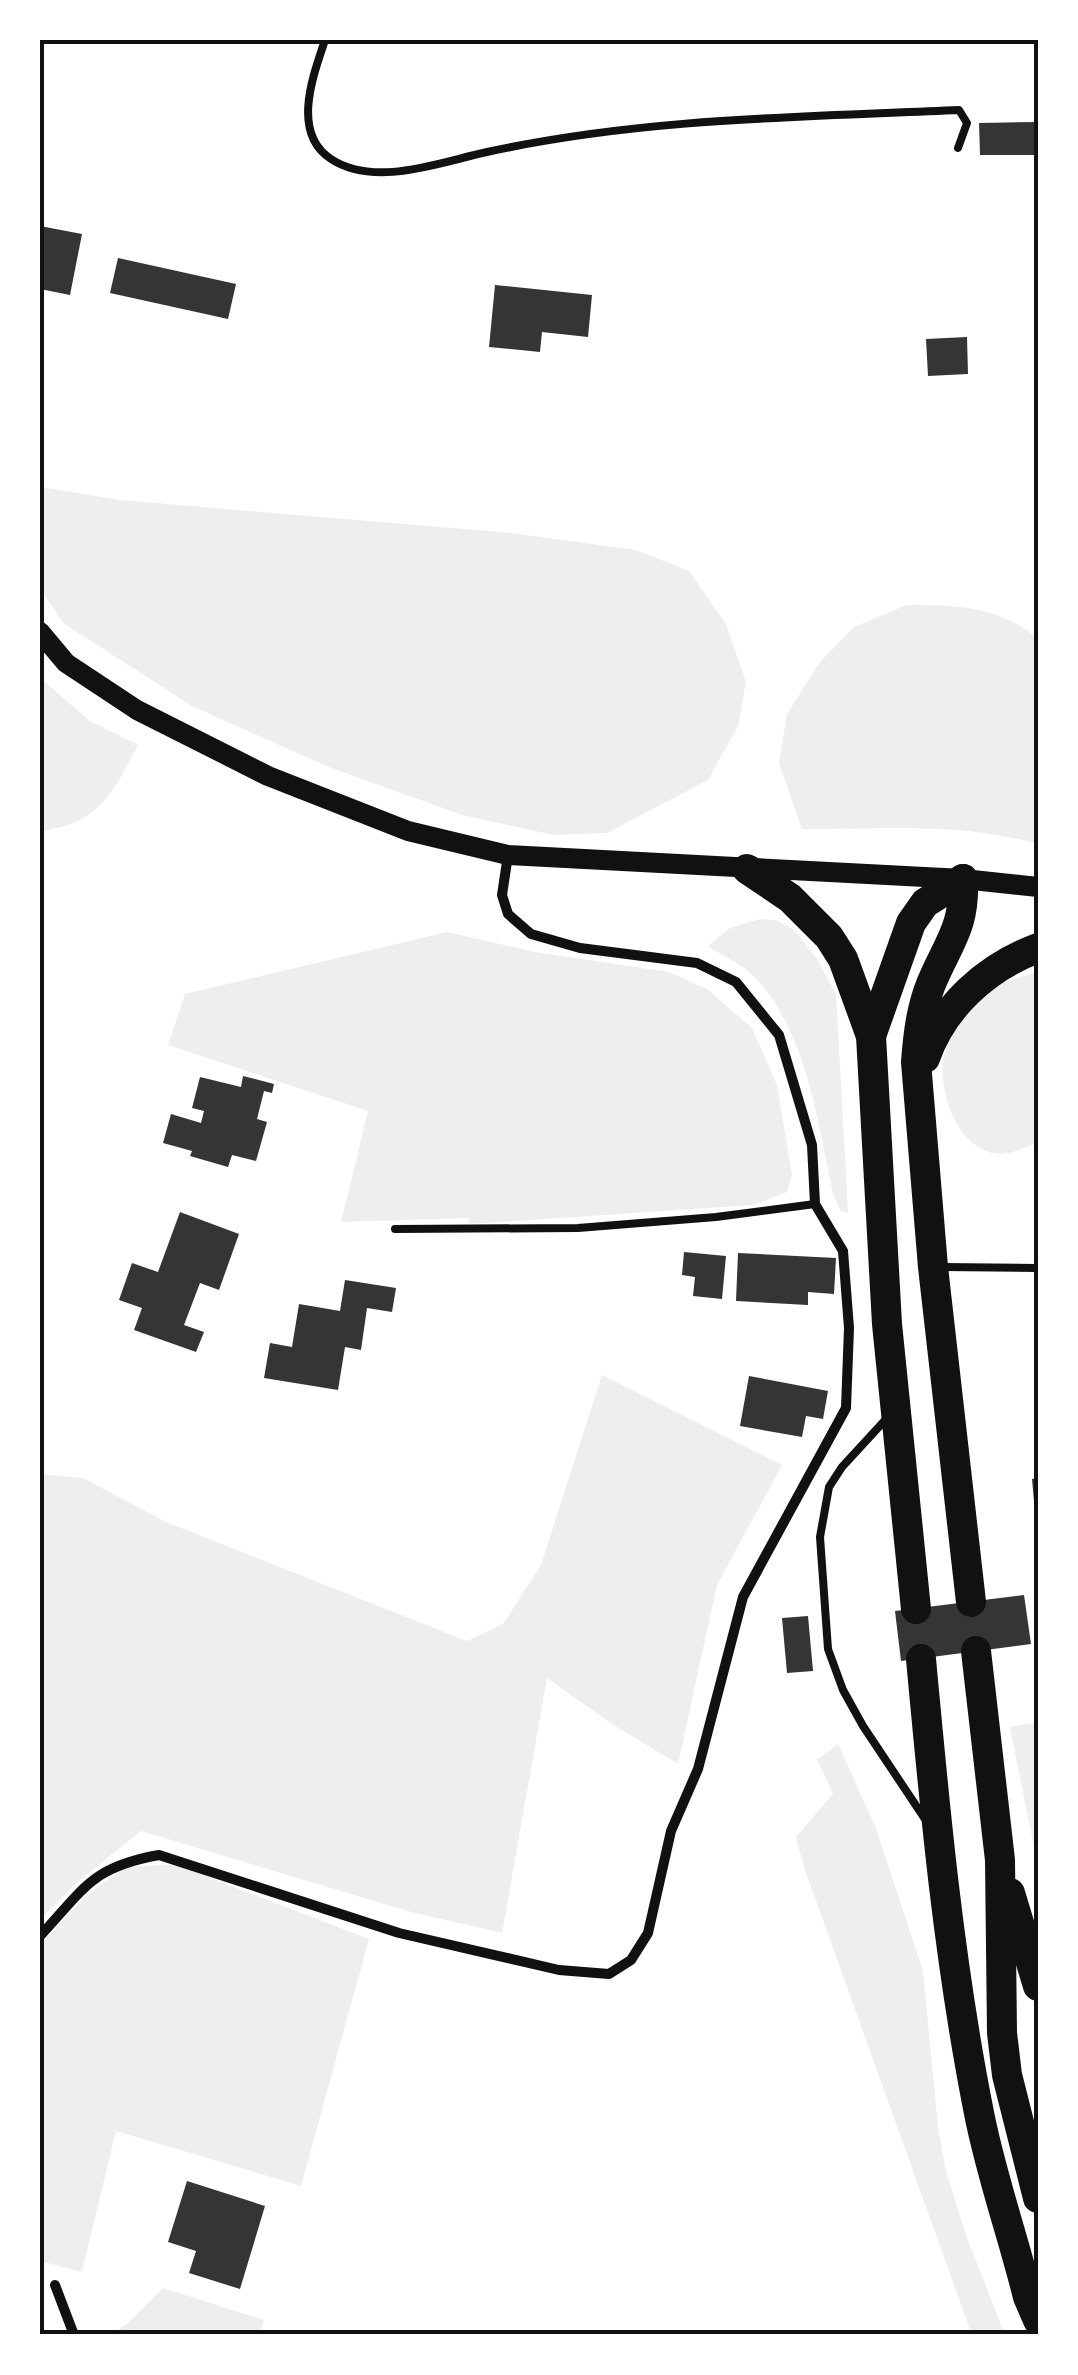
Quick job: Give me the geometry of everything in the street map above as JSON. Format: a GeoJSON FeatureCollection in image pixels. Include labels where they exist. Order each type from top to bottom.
{"type":"FeatureCollection","features":[{"type":"Feature","properties":{"kind":"highway"},"geometry":{"type":"LineString","coordinates":[[747,869],[790,898],[829,938],[843,958],[871,1036],[894,1410],[916,1608]]}},
{"type":"Feature","properties":{"kind":"highway"},"geometry":{"type":"LineString","coordinates":[[871,1036],[911,924],[925,902],[962,878],[964,907],[958,930],[930,988],[920,1022],[916,1062],[933,1267],[971,1602]]}},
{"type":"Feature","properties":{"kind":"highway"},"geometry":{"type":"LineString","coordinates":[[918,1090],[926,1054],[948,1012],[997,969],[1038,948]]}},
{"type":"Feature","properties":{"kind":"highway"},"geometry":{"type":"LineString","coordinates":[[976,1652],[1000,1860],[1002,2032],[1007,2075],[1038,2198]]}},
{"type":"Feature","properties":{"kind":"highway"},"geometry":{"type":"LineString","coordinates":[[921,1659],[950,1941],[980,2118],[1028,2297],[1038,2320]]}},
{"type":"Feature","properties":{"kind":"highway"},"geometry":{"type":"LineString","coordinates":[[1000,1860],[1038,1986]]}},
{"type":"Feature","properties":{"kind":"highway"},"geometry":{"type":"LineString","coordinates":[[1014,2244],[1038,2277]]}},
{"type":"Feature","properties":{"kind":"main road"},"geometry":{"type":"LineString","coordinates":[[40,632],[66,663],[137,710],[268,776],[408,831],[508,855],[962,878],[1038,887]]}},
{"type":"Feature","properties":{"kind":"street"},"geometry":{"type":"LineString","coordinates":[[40,1936],[87,1882],[123,1862],[159,1856],[399,1933],[559,1970],[609,1974],[631,1960],[648,1934],[671,1831],[698,1769],[743,1597],[846,1408],[849,1328],[843,1251],[815,1204],[812,1145],[779,1036],[736,982],[697,963],[580,948],[531,934],[508,914],[502,896],[508,855]]}},
{"type":"Feature","properties":{"kind":"street"},"geometry":{"type":"LineString","coordinates":[[55,2285],[74,2335]]}},
{"type":"Feature","properties":{"kind":"lane"},"geometry":{"type":"LineString","coordinates":[[325,40],[310,85],[309,130],[329,158],[368,174],[538,140],[674,122],[958,110],[967,123],[958,148]]}},
{"type":"Feature","properties":{"kind":"lane"},"geometry":{"type":"LineString","coordinates":[[396,1229],[578,1228],[815,1204]]}},
{"type":"Feature","properties":{"kind":"lane"},"geometry":{"type":"LineString","coordinates":[[933,1267],[1038,1268]]}},
{"type":"Feature","properties":{"kind":"lane"},"geometry":{"type":"LineString","coordinates":[[894,1410],[842,1466],[828,1487],[820,1537],[828,1650],[843,1690],[938,1839]]}},
{"type":"Feature","properties":{"kind":"shaded area"},"geometry":{"type":"Polygon","coordinates":[[[40,487],[120,500],[512,533],[636,550],[689,571],[726,624],[746,682],[738,726],[708,780],[607,833],[553,835],[462,815],[326,766],[192,706],[63,623],[40,588],[40,487]]]}},
{"type":"Feature","properties":{"kind":"shaded area"},"geometry":{"type":"Polygon","coordinates":[[[906,605],[991,613],[1038,639],[1038,844],[950,830],[802,829],[779,763],[787,714],[820,662],[854,627],[906,605]]]}},
{"type":"Feature","properties":{"kind":"shaded area"},"geometry":{"type":"Polygon","coordinates":[[[40,678],[90,721],[138,745],[120,778],[91,813],[40,831],[40,678]]]}},
{"type":"Feature","properties":{"kind":"shaded area"},"geometry":{"type":"Polygon","coordinates":[[[760,919],[776,920],[794,930],[817,959],[836,994],[848,1213],[841,1211],[833,1194],[815,1105],[783,1017],[748,971],[708,946],[730,928],[760,919]]]}},
{"type":"Feature","properties":{"kind":"shaded area"},"geometry":{"type":"Polygon","coordinates":[[[447,932],[535,952],[669,972],[707,989],[752,1028],[777,1085],[792,1175],[787,1192],[753,1205],[469,1224],[469,1218],[341,1222],[368,1111],[168,1045],[185,994],[447,932]]]}},
{"type":"Feature","properties":{"kind":"shaded area"},"geometry":{"type":"Polygon","coordinates":[[[1038,972],[1038,1143],[1005,1154],[986,1151],[973,1143],[953,1116],[943,1083],[945,1052],[959,1020],[974,999],[1000,984],[1038,972]]]}},
{"type":"Feature","properties":{"kind":"shaded area"},"geometry":{"type":"Polygon","coordinates":[[[602,1375],[782,1465],[717,1585],[678,1764],[547,1678],[502,1933],[411,1912],[141,1831],[81,1879],[40,1919],[40,1474],[83,1478],[166,1522],[467,1641],[503,1624],[541,1565],[602,1375]]]}},
{"type":"Feature","properties":{"kind":"shaded area"},"geometry":{"type":"Polygon","coordinates":[[[1038,1722],[1038,1868],[1010,1727],[1038,1722]]]}},
{"type":"Feature","properties":{"kind":"shaded area"},"geometry":{"type":"Polygon","coordinates":[[[838,1744],[875,1826],[923,1971],[946,2171],[1005,2335],[972,2335],[805,1870],[796,1837],[833,1794],[817,1760],[838,1744]]]}},
{"type":"Feature","properties":{"kind":"shaded area"},"geometry":{"type":"Polygon","coordinates":[[[174,1864],[369,1939],[301,2186],[116,2131],[82,2272],[40,2261],[40,1944],[89,1893],[126,1867],[174,1864]]]}},
{"type":"Feature","properties":{"kind":"shaded area"},"geometry":{"type":"Polygon","coordinates":[[[163,2288],[264,2320],[259,2335],[111,2335],[163,2288]]]}},
{"type":"Feature","properties":{"kind":"building"},"geometry":{"type":"Polygon","coordinates":[[[1038,122],[1038,155],[980,155],[979,123],[1038,122]]]}},
{"type":"Feature","properties":{"kind":"building"},"geometry":{"type":"Polygon","coordinates":[[[40,226],[82,234],[70,295],[40,289],[40,226]]]}},
{"type":"Feature","properties":{"kind":"building"},"geometry":{"type":"Polygon","coordinates":[[[118,258],[236,284],[228,319],[110,293],[118,258]]]}},
{"type":"Feature","properties":{"kind":"building"},"geometry":{"type":"Polygon","coordinates":[[[495,285],[592,295],[588,337],[542,332],[540,352],[489,347],[495,285]]]}},
{"type":"Feature","properties":{"kind":"building"},"geometry":{"type":"Polygon","coordinates":[[[967,337],[968,374],[928,376],[926,339],[967,337]]]}},
{"type":"Feature","properties":{"kind":"building"},"geometry":{"type":"Polygon","coordinates":[[[243,1076],[274,1084],[272,1093],[264,1091],[257,1119],[267,1122],[256,1161],[232,1155],[228,1167],[163,1143],[171,1114],[201,1123],[204,1111],[192,1108],[200,1077],[241,1087],[243,1076]]]}},
{"type":"Feature","properties":{"kind":"building"},"geometry":{"type":"Polygon","coordinates":[[[180,1212],[239,1234],[219,1290],[200,1283],[184,1325],[204,1332],[196,1352],[134,1330],[142,1308],[119,1300],[132,1263],[158,1272],[180,1212]]]}},
{"type":"Feature","properties":{"kind":"building"},"geometry":{"type":"Polygon","coordinates":[[[684,1252],[726,1256],[722,1299],[693,1296],[695,1277],[682,1275],[684,1252]]]}},
{"type":"Feature","properties":{"kind":"building"},"geometry":{"type":"Polygon","coordinates":[[[738,1253],[836,1258],[834,1294],[808,1292],[808,1305],[736,1301],[738,1253]]]}},
{"type":"Feature","properties":{"kind":"building"},"geometry":{"type":"Polygon","coordinates":[[[345,1280],[396,1288],[392,1312],[367,1308],[361,1350],[345,1347],[338,1390],[264,1378],[270,1343],[292,1347],[299,1304],[340,1311],[345,1280]]]}},
{"type":"Feature","properties":{"kind":"building"},"geometry":{"type":"Polygon","coordinates":[[[749,1376],[828,1391],[823,1419],[806,1416],[802,1437],[740,1426],[749,1376]]]}},
{"type":"Feature","properties":{"kind":"building"},"geometry":{"type":"Polygon","coordinates":[[[1038,1478],[1038,1513],[1035,1513],[1032,1479],[1038,1478]]]}},
{"type":"Feature","properties":{"kind":"building"},"geometry":{"type":"Polygon","coordinates":[[[1024,1595],[1031,1644],[901,1661],[895,1611],[1024,1595]]]}},
{"type":"Feature","properties":{"kind":"building"},"geometry":{"type":"Polygon","coordinates":[[[808,1616],[813,1671],[787,1673],[782,1618],[808,1616]]]}},
{"type":"Feature","properties":{"kind":"building"},"geometry":{"type":"Polygon","coordinates":[[[187,2181],[265,2206],[240,2289],[189,2273],[196,2251],[168,2242],[187,2181]]]}}]}
